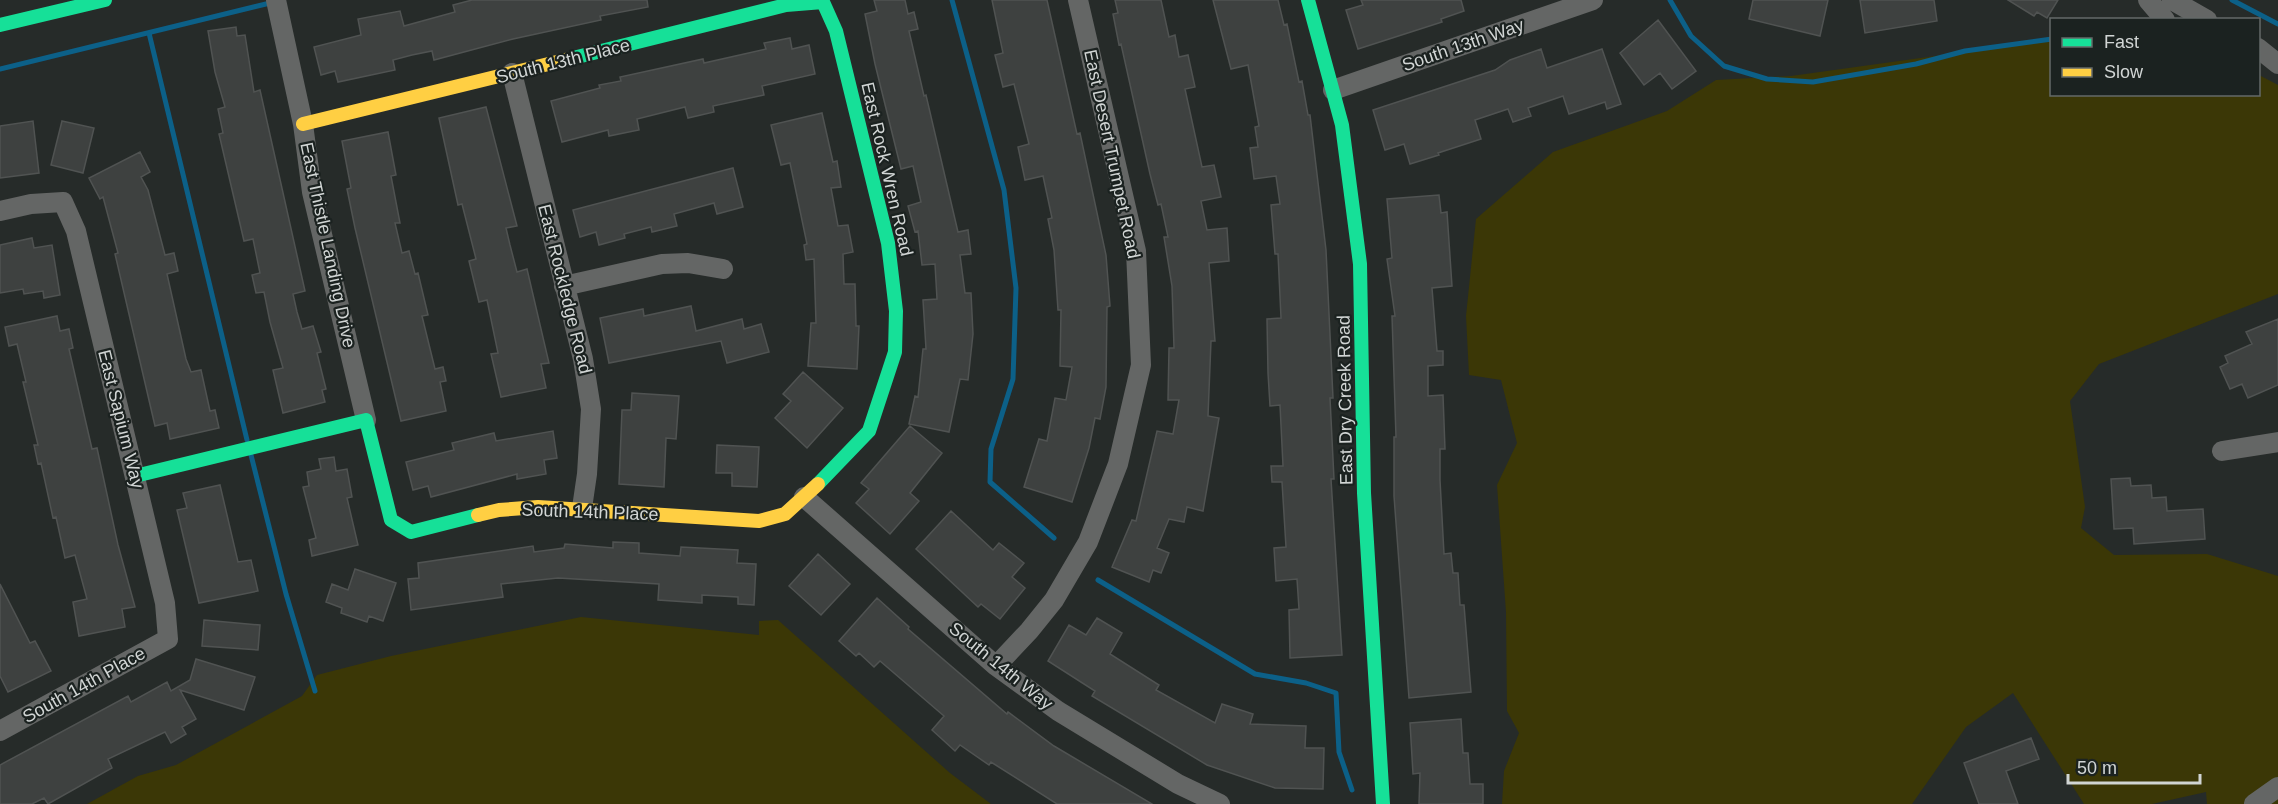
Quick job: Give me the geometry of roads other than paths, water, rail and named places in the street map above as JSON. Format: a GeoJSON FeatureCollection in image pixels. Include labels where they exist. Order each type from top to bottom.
{"type":"FeatureCollection","features":[{"type":"Feature","properties":{"kind":"street"},"geometry":{"type":"LineString","coordinates":[[0,25],[105,0]]}},
{"type":"Feature","properties":{"kind":"street","name":"East Desert Trumpet Road"},"geometry":{"type":"LineString","coordinates":[[996,666],[1029,632],[1054,600],[1089,542],[1119,464],[1141,365],[1136,251],[1078,0]]}},
{"type":"Feature","properties":{"kind":"street","name":"East Dry Creek Road"},"geometry":{"type":"LineString","coordinates":[[1308,0],[1344,137],[1359,264],[1364,493],[1383,804]]}},
{"type":"Feature","properties":{"kind":"street","name":"South 13th Way"},"geometry":{"type":"LineString","coordinates":[[1333,90],[1593,0]]}},
{"type":"Feature","properties":{"kind":"street"},"geometry":{"type":"LineString","coordinates":[[2148,0],[2163,18]]}},
{"type":"Feature","properties":{"kind":"street"},"geometry":{"type":"LineString","coordinates":[[2172,0],[2204,18]]}},
{"type":"Feature","properties":{"kind":"street","name":"South 13th Place"},"geometry":{"type":"LineString","coordinates":[[303,124],[786,5],[823,2]]}},
{"type":"Feature","properties":{"kind":"street","name":"East Rock Wren Road"},"geometry":{"type":"LineString","coordinates":[[804,497],[868,431],[882,400],[895,352],[896,311],[888,243],[836,31],[823,2]]}},
{"type":"Feature","properties":{"kind":"street","name":"East Thistle Landing Drive"},"geometry":{"type":"LineString","coordinates":[[278,9],[303,124],[312,192],[366,420]]}},
{"type":"Feature","properties":{"kind":"street"},"geometry":{"type":"LineString","coordinates":[[2260,49],[2278,64]]}},
{"type":"Feature","properties":{"kind":"street"},"geometry":{"type":"LineString","coordinates":[[2260,69],[2278,70]]}},
{"type":"Feature","properties":{"kind":"street","name":"East Rockledge Road"},"geometry":{"type":"LineString","coordinates":[[512,73],[584,359],[591,409],[587,474],[582,508]]}},
{"type":"Feature","properties":{"kind":"street","name":"East Sapium Way"},"geometry":{"type":"LineString","coordinates":[[0,211],[31,204],[63,202],[76,231],[165,603],[168,639]]}},
{"type":"Feature","properties":{"kind":"street"},"geometry":{"type":"LineString","coordinates":[[564,286],[662,264],[688,263],[723,269]]}},
{"type":"Feature","properties":{"kind":"street"},"geometry":{"type":"LineString","coordinates":[[135,476],[366,420]]}},
{"type":"Feature","properties":{"kind":"street","name":"South 14th Place"},"geometry":{"type":"LineString","coordinates":[[366,420],[391,520],[411,532],[499,510],[538,507],[759,521],[785,514],[804,497]]}},
{"type":"Feature","properties":{"kind":"street"},"geometry":{"type":"LineString","coordinates":[[2222,451],[2278,442]]}},
{"type":"Feature","properties":{"kind":"street","name":"South 14th Way"},"geometry":{"type":"LineString","coordinates":[[804,497],[996,666],[1058,711],[1178,784],[1220,804]]}},
{"type":"Feature","properties":{"kind":"street","name":"South 14th Place"},"geometry":{"type":"LineString","coordinates":[[0,731],[168,639]]}},
{"type":"Feature","properties":{"kind":"street"},"geometry":{"type":"LineString","coordinates":[[2254,804],[2278,787]]}},
{"type":"Feature","properties":{"kind":"waterway"},"geometry":{"type":"LineString","coordinates":[[952,0],[1004,190],[1016,288],[1013,379],[991,449],[990,482],[1054,538]]}},
{"type":"Feature","properties":{"kind":"waterway"},"geometry":{"type":"LineString","coordinates":[[1670,0],[1691,36],[1724,66],[1767,79],[1813,82],[1916,64],[1965,51],[2050,39]]}},
{"type":"Feature","properties":{"kind":"waterway"},"geometry":{"type":"LineString","coordinates":[[2232,0],[2278,24]]}},
{"type":"Feature","properties":{"kind":"waterway"},"geometry":{"type":"LineString","coordinates":[[0,69],[274,2]]}},
{"type":"Feature","properties":{"kind":"waterway"},"geometry":{"type":"LineString","coordinates":[[149,33],[247,440]]}},
{"type":"Feature","properties":{"kind":"waterway"},"geometry":{"type":"LineString","coordinates":[[251,455],[286,594],[315,691]]}},
{"type":"Feature","properties":{"kind":"waterway"},"geometry":{"type":"LineString","coordinates":[[1098,580],[1255,674],[1306,683],[1336,693],[1339,752],[1352,790]]}}]}
